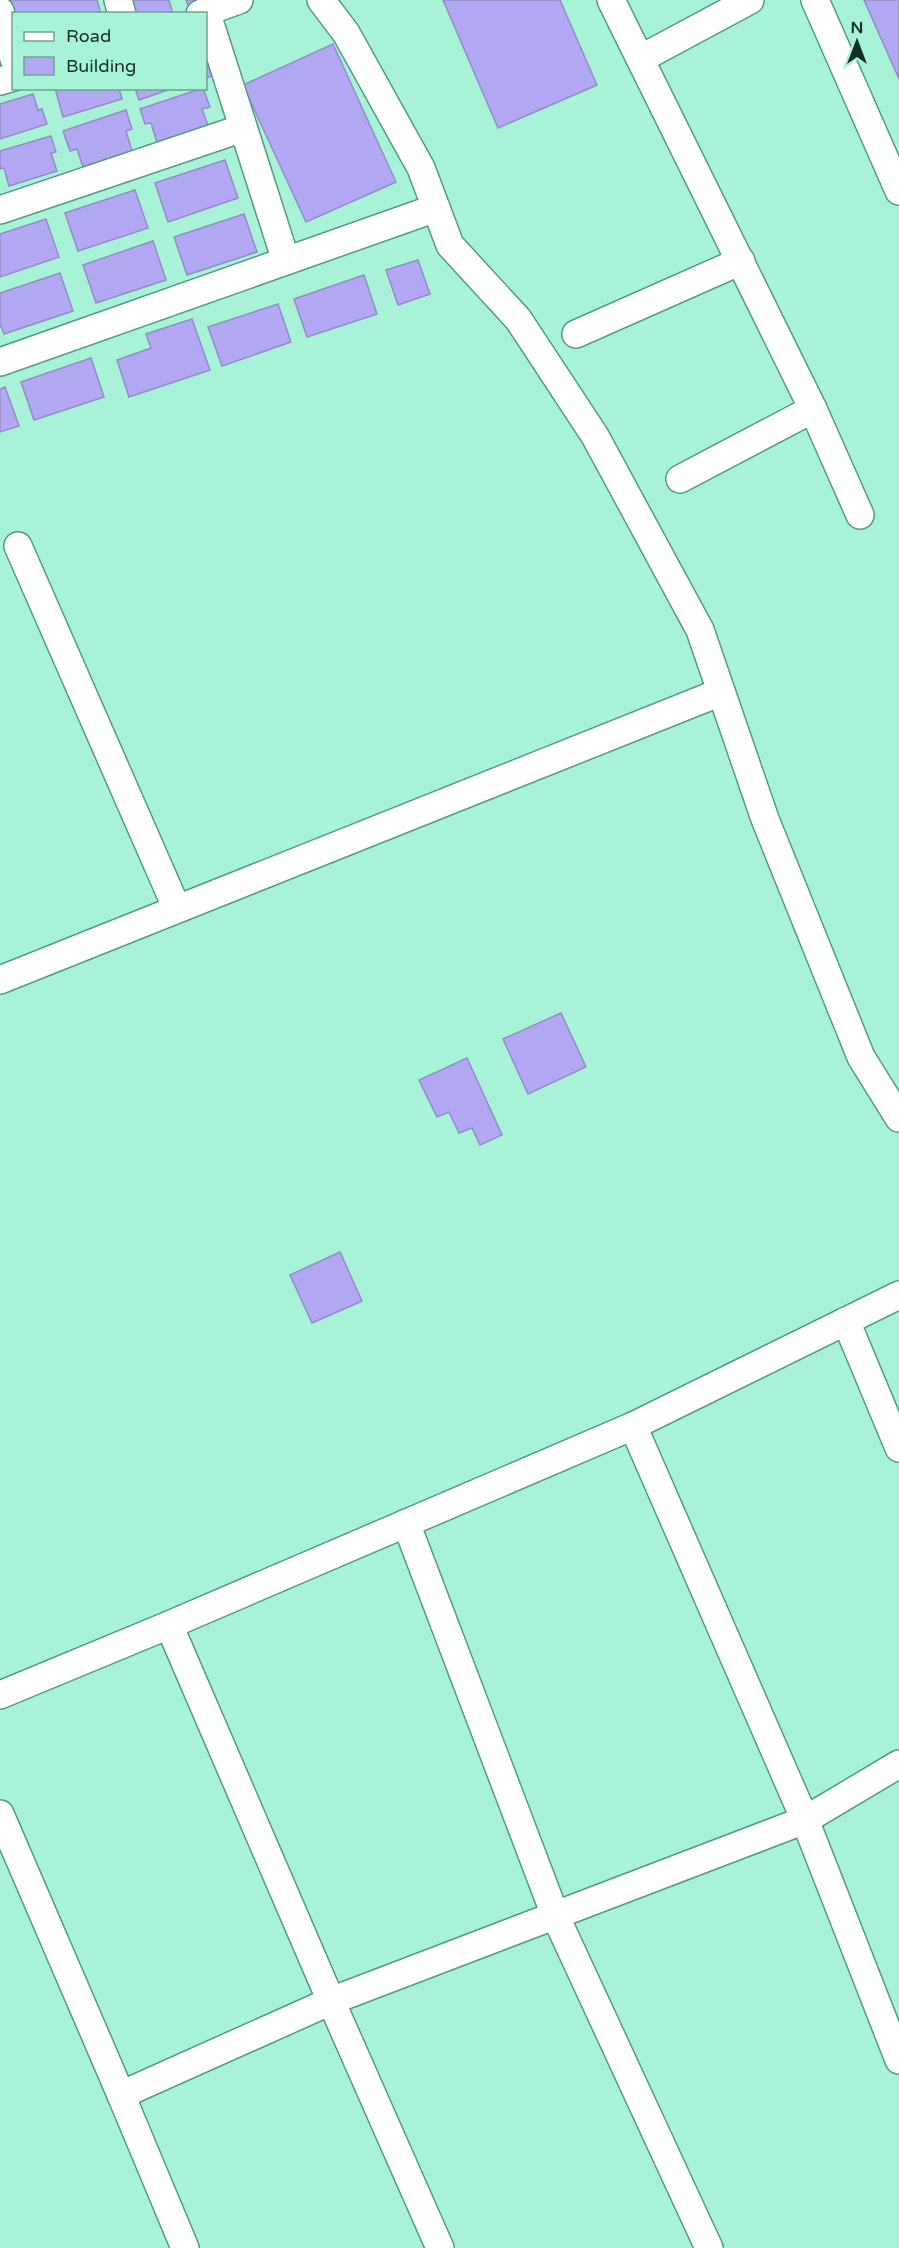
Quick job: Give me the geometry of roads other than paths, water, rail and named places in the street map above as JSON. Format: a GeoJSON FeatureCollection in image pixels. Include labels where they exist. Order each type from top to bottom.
{"type":"FeatureCollection","features":[{"type":"Feature","properties":{"kind":"street"},"geometry":{"type":"LineString","coordinates":[[203,12],[239,0]]}},
{"type":"Feature","properties":{"kind":"street"},"geometry":{"type":"LineString","coordinates":[[321,0],[346,33],[421,168],[450,245],[518,319],[595,436],[700,630],[765,819],[861,1057],[899,1119]]}},
{"type":"Feature","properties":{"kind":"street"},"geometry":{"type":"LineString","coordinates":[[611,0],[642,58],[813,409],[860,515]]}},
{"type":"Feature","properties":{"kind":"street"},"geometry":{"type":"LineString","coordinates":[[642,58],[750,0]]}},
{"type":"Feature","properties":{"kind":"street"},"geometry":{"type":"LineString","coordinates":[[815,0],[899,190]]}},
{"type":"Feature","properties":{"kind":"street"},"geometry":{"type":"LineString","coordinates":[[0,11],[12,52]]}},
{"type":"Feature","properties":{"kind":"street"},"geometry":{"type":"LineString","coordinates":[[207,24],[286,261]]}},
{"type":"Feature","properties":{"kind":"street"},"geometry":{"type":"LineString","coordinates":[[0,210],[243,128]]}},
{"type":"Feature","properties":{"kind":"street"},"geometry":{"type":"LineString","coordinates":[[0,362],[436,208]]}},
{"type":"Feature","properties":{"kind":"street"},"geometry":{"type":"LineString","coordinates":[[576,334],[741,261]]}},
{"type":"Feature","properties":{"kind":"street"},"geometry":{"type":"LineString","coordinates":[[680,479],[813,409]]}},
{"type":"Feature","properties":{"kind":"street"},"geometry":{"type":"LineString","coordinates":[[18,546],[177,909]]}},
{"type":"Feature","properties":{"kind":"street"},"geometry":{"type":"LineString","coordinates":[[0,980],[722,692]]}},
{"type":"Feature","properties":{"kind":"street"},"geometry":{"type":"LineString","coordinates":[[0,1695],[633,1426],[899,1295]]}},
{"type":"Feature","properties":{"kind":"street"},"geometry":{"type":"LineString","coordinates":[[846,1321],[899,1448]]}},
{"type":"Feature","properties":{"kind":"street"},"geometry":{"type":"LineString","coordinates":[[633,1426],[804,1820],[899,2060]]}},
{"type":"Feature","properties":{"kind":"street"},"geometry":{"type":"LineString","coordinates":[[406,1523],[555,1915],[709,2248]]}},
{"type":"Feature","properties":{"kind":"street"},"geometry":{"type":"LineString","coordinates":[[169,1625],[440,2248]]}},
{"type":"Feature","properties":{"kind":"street"},"geometry":{"type":"LineString","coordinates":[[121,2095],[331,2001],[804,1820],[899,1764]]}},
{"type":"Feature","properties":{"kind":"street"},"geometry":{"type":"LineString","coordinates":[[0,1814],[185,2248]]}}]}
